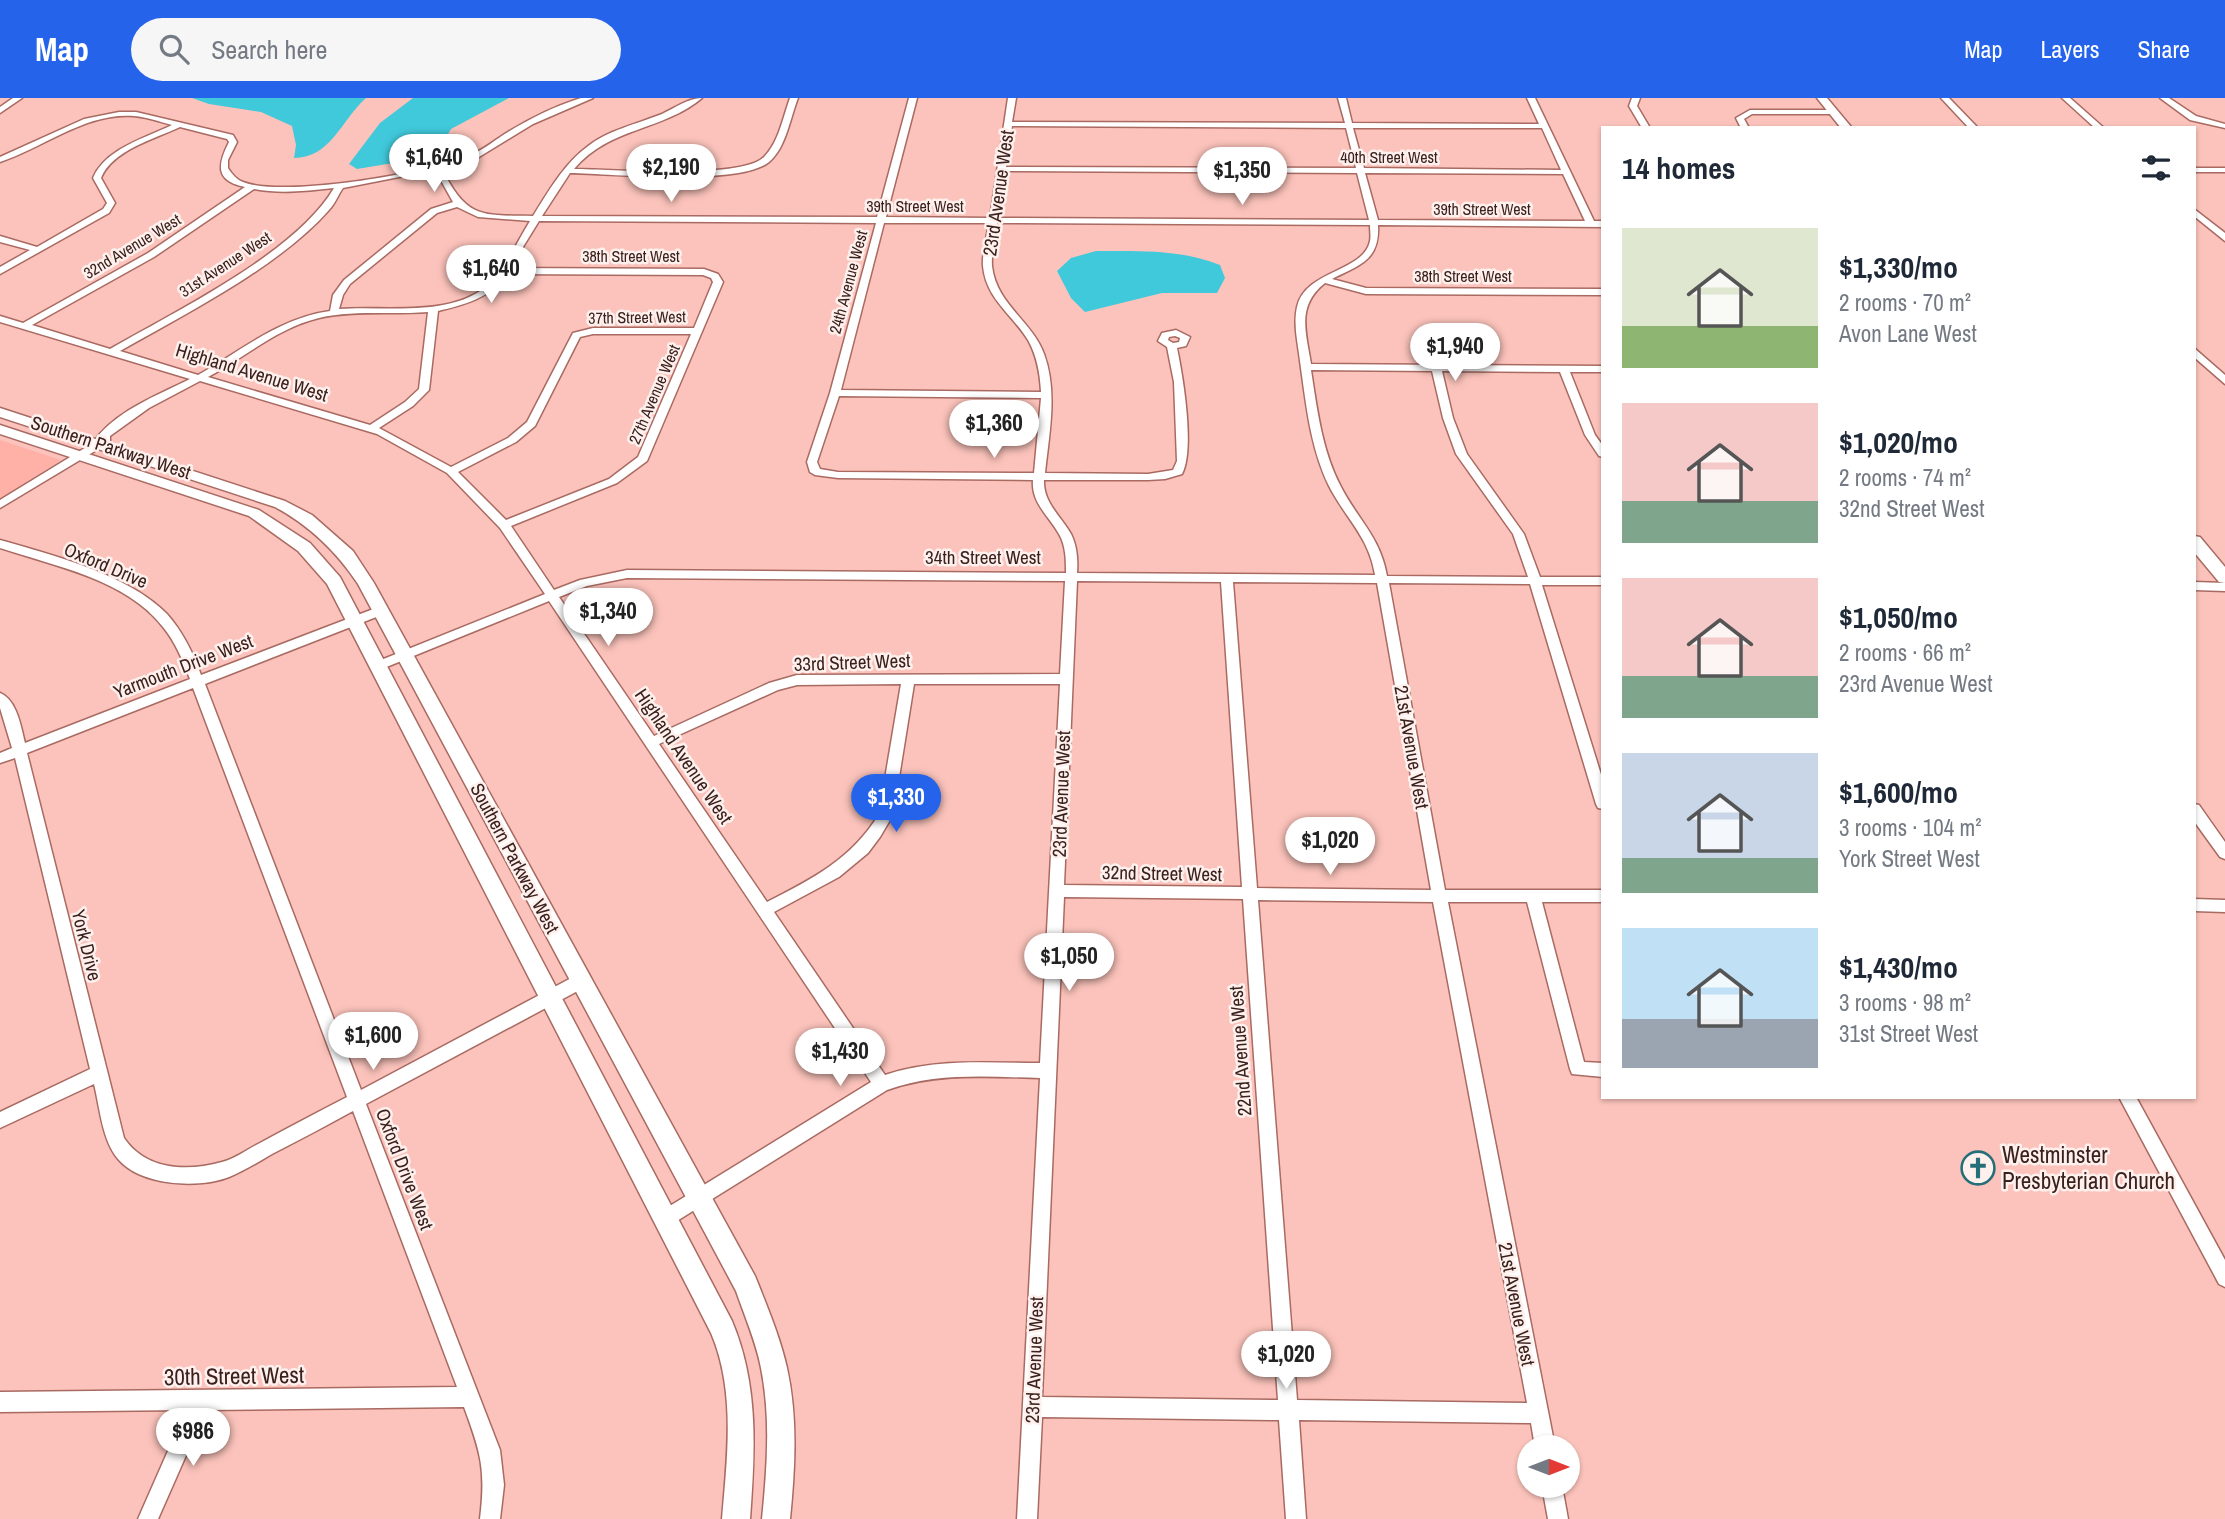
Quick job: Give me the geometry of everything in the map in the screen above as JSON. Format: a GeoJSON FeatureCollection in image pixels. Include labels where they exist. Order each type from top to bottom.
{"type":"FeatureCollection","features":[{"type":"Feature","properties":{"kind":"street"},"geometry":{"type":"LineString","coordinates":[[0,111],[18,98]]}},
{"type":"Feature","properties":{"kind":"street"},"geometry":{"type":"LineString","coordinates":[[0,160],[87,121],[111,115],[136,114],[230,137],[233,142],[224,158],[224,169],[230,178],[251,187],[339,187],[438,168],[475,157],[531,121],[589,98]]}},
{"type":"Feature","properties":{"kind":"street"},"geometry":{"type":"LineString","coordinates":[[0,505],[98,443],[115,437],[185,393],[202,377],[278,329],[308,317],[334,312],[433,310],[458,304],[481,293],[494,284],[504,271],[581,154],[621,132],[674,113],[698,98]]}},
{"type":"Feature","properties":{"kind":"street"},"geometry":{"type":"LineString","coordinates":[[569,171],[727,172],[755,166],[764,162],[773,149],[794,98]]}},
{"type":"Feature","properties":{"kind":"street","name":"24th Avenue West"},"geometry":{"type":"LineString","coordinates":[[913,98],[835,393],[812,463],[815,472],[838,475],[1038,476]]}},
{"type":"Feature","properties":{"kind":"street","name":"23rd Avenue West"},"geometry":{"type":"LineString","coordinates":[[1012,98],[987,264],[991,284],[998,299],[1037,346],[1044,366],[1045,395],[1038,489],[1041,502],[1069,543],[1072,577],[1046,1071],[1027,1519]]}},
{"type":"Feature","properties":{"kind":"street","name":"21st Avenue West"},"geometry":{"type":"LineString","coordinates":[[1342,98],[1377,242],[1371,252],[1312,288],[1299,308],[1307,367],[1317,432],[1325,463],[1340,495],[1373,542],[1543,1435]]}},
{"type":"Feature","properties":{"kind":"street"},"geometry":{"type":"LineString","coordinates":[[1531,98],[1591,224]]}},
{"type":"Feature","properties":{"kind":"street"},"geometry":{"type":"LineString","coordinates":[[1636,98],[1633,106],[1645,126]]}},
{"type":"Feature","properties":{"kind":"street"},"geometry":{"type":"LineString","coordinates":[[1822,98],[1845,126]]}},
{"type":"Feature","properties":{"kind":"street"},"geometry":{"type":"LineString","coordinates":[[1945,98],[1972,126]]}},
{"type":"Feature","properties":{"kind":"street"},"geometry":{"type":"LineString","coordinates":[[2066,98],[2098,126]]}},
{"type":"Feature","properties":{"kind":"street"},"geometry":{"type":"LineString","coordinates":[[2164,98],[2193,118],[2225,125]]}},
{"type":"Feature","properties":{"kind":"street"},"geometry":{"type":"LineString","coordinates":[[1744,126],[1740,118],[1750,112],[1834,112]]}},
{"type":"Feature","properties":{"kind":"street"},"geometry":{"type":"LineString","coordinates":[[0,271],[88,224],[109,208],[110,199],[97,178],[101,167],[112,158],[180,124]]}},
{"type":"Feature","properties":{"kind":"street"},"geometry":{"type":"LineString","coordinates":[[1008,124],[1544,126]]}},
{"type":"Feature","properties":{"kind":"street"},"geometry":{"type":"LineString","coordinates":[[334,312],[338,295],[347,282],[434,211],[457,204],[438,168]]}},
{"type":"Feature","properties":{"kind":"street","name":"40th Street West"},"geometry":{"type":"LineString","coordinates":[[1001,169],[1566,172]]}},
{"type":"Feature","properties":{"kind":"street"},"geometry":{"type":"LineString","coordinates":[[2196,170],[2225,170]]}},
{"type":"Feature","properties":{"kind":"street","name":"32nd Avenue West"},"geometry":{"type":"LineString","coordinates":[[24,326],[151,256],[251,187]]}},
{"type":"Feature","properties":{"kind":"street","name":"31st Avenue West"},"geometry":{"type":"LineString","coordinates":[[113,351],[210,294],[279,249],[323,214],[339,187]]}},
{"type":"Feature","properties":{"kind":"street","name":"39th Street West"},"geometry":{"type":"LineString","coordinates":[[457,204],[482,215],[538,219],[1601,224]]}},
{"type":"Feature","properties":{"kind":"street"},"geometry":{"type":"LineString","coordinates":[[2196,213],[2225,238]]}},
{"type":"Feature","properties":{"kind":"street"},"geometry":{"type":"LineString","coordinates":[[2196,225],[2225,225]]}},
{"type":"Feature","properties":{"kind":"street"},"geometry":{"type":"LineString","coordinates":[[0,239],[39,250]]}},
{"type":"Feature","properties":{"kind":"street","name":"38th Street West"},"geometry":{"type":"LineString","coordinates":[[504,271],[704,272],[715,276]]}},
{"type":"Feature","properties":{"kind":"street","name":"27th Avenue West"},"geometry":{"type":"LineString","coordinates":[[504,525],[613,481],[635,467],[648,451],[718,282],[715,276]]}},
{"type":"Feature","properties":{"kind":"street","name":"38th Street West"},"geometry":{"type":"LineString","coordinates":[[1324,280],[1348,289],[1366,291],[1601,292]]}},
{"type":"Feature","properties":{"kind":"street"},"geometry":{"type":"LineString","coordinates":[[371,429],[409,404],[424,390],[433,310]]}},
{"type":"Feature","properties":{"kind":"street","name":"Highland Avenue West"},"geometry":{"type":"LineString","coordinates":[[0,319],[371,429],[451,471],[504,525],[882,1084]]}},
{"type":"Feature","properties":{"kind":"street","name":"37th Street West"},"geometry":{"type":"LineString","coordinates":[[451,471],[512,440],[531,425],[576,335],[593,331],[698,331]]}},
{"type":"Feature","properties":{"kind":"street"},"geometry":{"type":"LineString","coordinates":[[1038,476],[1148,477],[1178,472],[1182,461],[1179,382],[1172,346]]}},
{"type":"Feature","properties":{"kind":"street"},"geometry":{"type":"LineString","coordinates":[[2196,353],[2225,381]]}},
{"type":"Feature","properties":{"kind":"street"},"geometry":{"type":"LineString","coordinates":[[1307,367],[1601,369]]}},
{"type":"Feature","properties":{"kind":"street"},"geometry":{"type":"LineString","coordinates":[[1436,368],[1458,447],[1481,485],[1517,528],[1601,797]]}},
{"type":"Feature","properties":{"kind":"street"},"geometry":{"type":"LineString","coordinates":[[1564,368],[1590,435],[1601,451]]}},
{"type":"Feature","properties":{"kind":"street"},"geometry":{"type":"LineString","coordinates":[[835,393],[1045,395]]}},
{"type":"Feature","properties":{"kind":"street","name":"Southern Parkway West"},"geometry":{"type":"LineString","coordinates":[[0,412],[256,494],[296,512],[347,555],[405,656],[746,1284],[774,1370],[782,1434],[776,1519]]}},
{"type":"Feature","properties":{"kind":"street","name":"Southern Parkway West"},"geometry":{"type":"LineString","coordinates":[[0,429],[254,513],[304,547],[334,581],[706,1294],[727,1343],[734,1368],[741,1437],[736,1519]]}},
{"type":"Feature","properties":{"kind":"street"},"geometry":{"type":"LineString","coordinates":[[2196,543],[2225,578]]}},
{"type":"Feature","properties":{"kind":"street","name":"Oxford Drive"},"geometry":{"type":"LineString","coordinates":[[0,544],[102,580],[149,605],[174,631],[186,652],[197,681]]}},
{"type":"Feature","properties":{"kind":"street","name":"34th Street West"},"geometry":{"type":"LineString","coordinates":[[380,665],[598,579],[627,574],[1601,581]]}},
{"type":"Feature","properties":{"kind":"street","name":"22nd Avenue West"},"geometry":{"type":"LineString","coordinates":[[1227,579],[1296,1519]]}},
{"type":"Feature","properties":{"kind":"street"},"geometry":{"type":"LineString","coordinates":[[2196,586],[2225,587]]}},
{"type":"Feature","properties":{"kind":"street","name":"Yarmouth Drive West"},"geometry":{"type":"LineString","coordinates":[[0,758],[380,611]]}},
{"type":"Feature","properties":{"kind":"street","name":"33rd Street West"},"geometry":{"type":"LineString","coordinates":[[652,742],[774,686],[816,678],[1066,679]]}},
{"type":"Feature","properties":{"kind":"street"},"geometry":{"type":"LineString","coordinates":[[765,910],[841,870],[857,856],[879,828],[886,815],[908,678]]}},
{"type":"Feature","properties":{"kind":"street","name":"Oxford Drive West"},"geometry":{"type":"LineString","coordinates":[[197,681],[470,1397],[492,1460],[494,1485],[490,1519]]}},
{"type":"Feature","properties":{"kind":"street","name":"York Drive"},"geometry":{"type":"LineString","coordinates":[[0,698],[8,709],[19,750],[120,1149],[137,1165],[166,1175],[198,1175],[226,1170],[357,1101]]}},
{"type":"Feature","properties":{"kind":"street"},"geometry":{"type":"LineString","coordinates":[[2196,812],[2225,853]]}},
{"type":"Feature","properties":{"kind":"street","name":"32nd Street West"},"geometry":{"type":"LineString","coordinates":[[1057,891],[1601,896]]}},
{"type":"Feature","properties":{"kind":"street"},"geometry":{"type":"LineString","coordinates":[[1533,896],[1578,1069],[1601,1070]]}},
{"type":"Feature","properties":{"kind":"street"},"geometry":{"type":"LineString","coordinates":[[2196,905],[2225,905]]}},
{"type":"Feature","properties":{"kind":"street"},"geometry":{"type":"LineString","coordinates":[[357,1101],[581,981]]}},
{"type":"Feature","properties":{"kind":"street"},"geometry":{"type":"LineString","coordinates":[[666,1218],[882,1084],[906,1074],[926,1071],[1046,1071]]}},
{"type":"Feature","properties":{"kind":"street"},"geometry":{"type":"LineString","coordinates":[[0,1120],[99,1073]]}},
{"type":"Feature","properties":{"kind":"street"},"geometry":{"type":"LineString","coordinates":[[2128,1099],[2225,1278]]}},
{"type":"Feature","properties":{"kind":"street","name":"30th Street West"},"geometry":{"type":"LineString","coordinates":[[0,1402],[470,1397]]}},
{"type":"Feature","properties":{"kind":"street"},"geometry":{"type":"LineString","coordinates":[[148,1519],[200,1401]]}},
{"type":"Feature","properties":{"kind":"street"},"geometry":{"type":"LineString","coordinates":[[1032,1407],[1538,1413]]}},
{"type":"Feature","properties":{"kind":"street"},"geometry":{"type":"LineString","coordinates":[[1554,1498],[1558,1519]]}},
{"type":"Feature","properties":{"kind":"shaded area"},"geometry":{"type":"Polygon","coordinates":[[[0,440],[61,460],[0,499],[0,440]]]}},
{"type":"Feature","properties":{"kind":"water"},"geometry":{"type":"Polygon","coordinates":[[[192,98],[366,98],[326,145],[317,152],[294,158],[296,145],[292,126],[261,112],[209,104],[192,98]]]}},
{"type":"Feature","properties":{"kind":"water"},"geometry":{"type":"Polygon","coordinates":[[[413,98],[509,98],[451,129],[435,156],[357,169],[349,164],[380,123],[413,98]]]}},
{"type":"Feature","properties":{"kind":"water"},"geometry":{"type":"Polygon","coordinates":[[[1096,251],[1159,252],[1190,256],[1220,265],[1225,278],[1217,293],[1162,293],[1085,312],[1071,298],[1057,271],[1071,258],[1096,251]]]}},
{"type":"Feature","properties":{"kind":"place","name":"Westminster Presbyterian Church"},"geometry":{"type":"Point","coordinates":[1978,1168]}}]}
